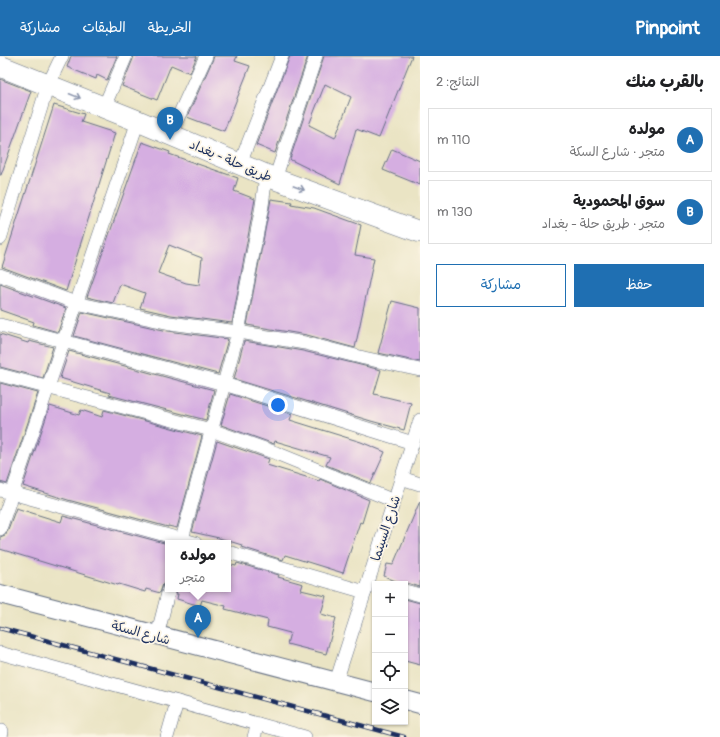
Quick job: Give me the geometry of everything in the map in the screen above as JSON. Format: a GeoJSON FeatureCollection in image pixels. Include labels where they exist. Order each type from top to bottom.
{"type":"FeatureCollection","features":[{"type":"Feature","properties":{"kind":"main road","name":"طريق حلة - بغداد"},"geometry":{"type":"LineString","coordinates":[[0,66],[104,107],[270,177],[420,232]]}},
{"type":"Feature","properties":{"kind":"street"},"geometry":{"type":"LineString","coordinates":[[0,239],[48,85],[62,56]]}},
{"type":"Feature","properties":{"kind":"street"},"geometry":{"type":"LineString","coordinates":[[104,107],[126,56]]}},
{"type":"Feature","properties":{"kind":"street"},"geometry":{"type":"LineString","coordinates":[[170,135],[206,56]]}},
{"type":"Feature","properties":{"kind":"street"},"geometry":{"type":"LineString","coordinates":[[240,164],[282,56]]}},
{"type":"Feature","properties":{"kind":"street"},"geometry":{"type":"LineString","coordinates":[[182,540],[238,332],[262,206],[270,177],[316,56]]}},
{"type":"Feature","properties":{"kind":"street"},"geometry":{"type":"LineString","coordinates":[[0,529],[6,492],[48,387],[138,121]]}},
{"type":"Feature","properties":{"kind":"street"},"geometry":{"type":"LineString","coordinates":[[0,275],[76,303],[170,323],[238,332],[306,344],[420,370]]}},
{"type":"Feature","properties":{"kind":"street"},"geometry":{"type":"LineString","coordinates":[[0,325],[224,384],[413,443]]}},
{"type":"Feature","properties":{"kind":"street"},"geometry":{"type":"LineString","coordinates":[[0,375],[212,430],[276,453],[394,501]]}},
{"type":"Feature","properties":{"kind":"street","name":"شارع السينما"},"geometry":{"type":"LineString","coordinates":[[336,682],[371,586],[394,501],[420,420]]}},
{"type":"Feature","properties":{"kind":"street"},"geometry":{"type":"LineString","coordinates":[[401,478],[420,484]]}},
{"type":"Feature","properties":{"kind":"street"},"geometry":{"type":"LineString","coordinates":[[6,492],[178,540]]}},
{"type":"Feature","properties":{"kind":"street"},"geometry":{"type":"LineString","coordinates":[[231,553],[371,586]]}},
{"type":"Feature","properties":{"kind":"street"},"geometry":{"type":"LineString","coordinates":[[157,636],[168,592]]}},
{"type":"Feature","properties":{"kind":"street"},"geometry":{"type":"LineString","coordinates":[[408,592],[420,595]]}},
{"type":"Feature","properties":{"kind":"street","name":"شارع السكة"},"geometry":{"type":"LineString","coordinates":[[0,594],[372,691]]}},
{"type":"Feature","properties":{"kind":"street"},"geometry":{"type":"LineString","coordinates":[[0,653],[305,737]]}},
{"type":"Feature","properties":{"kind":"street"},"geometry":{"type":"LineString","coordinates":[[408,701],[420,704]]}},
{"type":"Feature","properties":{"kind":"street"},"geometry":{"type":"LineString","coordinates":[[167,737],[177,702]]}},
{"type":"Feature","properties":{"kind":"street"},"geometry":{"type":"LineString","coordinates":[[254,737],[258,724]]}},
{"type":"Feature","properties":{"kind":"building"},"geometry":{"type":"Polygon","coordinates":[[[71,56],[117,56],[107,80],[97,75],[96,79],[67,67],[71,56]]]}},
{"type":"Feature","properties":{"kind":"building"},"geometry":{"type":"Polygon","coordinates":[[[134,56],[197,56],[190,73],[171,65],[157,100],[122,86],[134,56]]]}},
{"type":"Feature","properties":{"kind":"building"},"geometry":{"type":"Polygon","coordinates":[[[214,56],[237,56],[235,61],[250,66],[224,131],[187,117],[214,56]]]}},
{"type":"Feature","properties":{"kind":"building"},"geometry":{"type":"Polygon","coordinates":[[[290,56],[308,56],[275,153],[256,145],[290,56]]]}},
{"type":"Feature","properties":{"kind":"building"},"geometry":{"type":"Polygon","coordinates":[[[324,56],[412,56],[379,138],[356,129],[340,184],[290,159],[324,56]],[[325,84],[309,125],[335,138],[351,97],[325,84]]]}},
{"type":"Feature","properties":{"kind":"building"},"geometry":{"type":"Polygon","coordinates":[[[0,79],[31,91],[1,175],[0,175],[0,79]]]}},
{"type":"Feature","properties":{"kind":"building"},"geometry":{"type":"Polygon","coordinates":[[[54,105],[84,114],[81,122],[115,133],[66,291],[2,267],[54,105]]]}},
{"type":"Feature","properties":{"kind":"building"},"geometry":{"type":"Polygon","coordinates":[[[142,142],[170,152],[169,154],[238,178],[234,191],[255,199],[232,323],[171,315],[140,308],[145,293],[120,284],[113,303],[87,297],[142,142]],[[169,245],[158,273],[186,283],[199,285],[202,258],[169,245]]]}},
{"type":"Feature","properties":{"kind":"building"},"geometry":{"type":"Polygon","coordinates":[[[392,149],[420,161],[420,185],[383,170],[392,149]]]}},
{"type":"Feature","properties":{"kind":"building"},"geometry":{"type":"Polygon","coordinates":[[[271,199],[292,202],[291,204],[314,208],[361,225],[355,255],[374,258],[355,348],[307,335],[247,325],[271,199]]]}},
{"type":"Feature","properties":{"kind":"building"},"geometry":{"type":"Polygon","coordinates":[[[0,284],[66,308],[58,332],[33,325],[34,322],[0,310],[0,284]]]}},
{"type":"Feature","properties":{"kind":"building"},"geometry":{"type":"Polygon","coordinates":[[[392,301],[420,308],[420,362],[378,353],[392,301]]]}},
{"type":"Feature","properties":{"kind":"building"},"geometry":{"type":"Polygon","coordinates":[[[82,312],[168,331],[228,339],[218,374],[74,336],[82,312]]]}},
{"type":"Feature","properties":{"kind":"building"},"geometry":{"type":"Polygon","coordinates":[[[0,334],[28,343],[29,341],[53,347],[43,378],[0,367],[0,334]]]}},
{"type":"Feature","properties":{"kind":"building"},"geometry":{"type":"Polygon","coordinates":[[[244,341],[303,351],[381,370],[374,394],[411,403],[404,430],[234,379],[244,341]]]}},
{"type":"Feature","properties":{"kind":"building"},"geometry":{"type":"Polygon","coordinates":[[[69,351],[214,390],[206,420],[109,395],[110,393],[60,378],[69,351]]]}},
{"type":"Feature","properties":{"kind":"building"},"geometry":{"type":"Polygon","coordinates":[[[0,383],[38,393],[7,484],[0,482],[0,383]]]}},
{"type":"Feature","properties":{"kind":"building"},"geometry":{"type":"Polygon","coordinates":[[[230,394],[292,414],[290,420],[361,442],[385,452],[371,483],[326,465],[330,457],[275,441],[274,444],[221,425],[230,394]]]}},
{"type":"Feature","properties":{"kind":"building"},"geometry":{"type":"Polygon","coordinates":[[[50,406],[79,415],[81,410],[102,417],[104,410],[202,436],[177,528],[168,527],[68,500],[23,486],[50,406]]]}},
{"type":"Feature","properties":{"kind":"building"},"geometry":{"type":"Polygon","coordinates":[[[217,441],[269,459],[267,465],[319,481],[320,479],[369,500],[343,573],[285,555],[283,560],[241,547],[242,545],[231,542],[231,540],[192,532],[217,441]]]}},
{"type":"Feature","properties":{"kind":"building"},"geometry":{"type":"Polygon","coordinates":[[[420,501],[420,587],[408,583],[408,581],[395,581],[384,576],[387,564],[393,565],[420,501]]]}},
{"type":"Feature","properties":{"kind":"building"},"geometry":{"type":"Polygon","coordinates":[[[16,508],[61,522],[63,516],[165,543],[165,583],[163,584],[160,593],[146,589],[145,592],[0,549],[0,537],[5,535],[16,508]]]}},
{"type":"Feature","properties":{"kind":"building"},"geometry":{"type":"Polygon","coordinates":[[[237,563],[279,575],[278,577],[303,584],[301,590],[326,596],[321,614],[336,618],[326,654],[287,644],[290,633],[267,627],[268,620],[225,609],[226,606],[202,600],[200,606],[177,599],[178,594],[176,594],[176,592],[231,592],[231,565],[236,566],[237,563]]]}},
{"type":"Feature","properties":{"kind":"building"},"geometry":{"type":"Polygon","coordinates":[[[408,600],[420,603],[420,665],[408,662],[408,600]]]}},
{"type":"Feature","properties":{"kind":"railway"},"geometry":{"type":"LineString","coordinates":[[0,628],[404,737]]}},
{"type":"Feature","properties":{"kind":"place","name":"سوق المحمودية"},"geometry":{"type":"Point","coordinates":[170,140]}},
{"type":"Feature","properties":{"kind":"place","name":"مولده"},"geometry":{"type":"Point","coordinates":[198,638]}}]}
